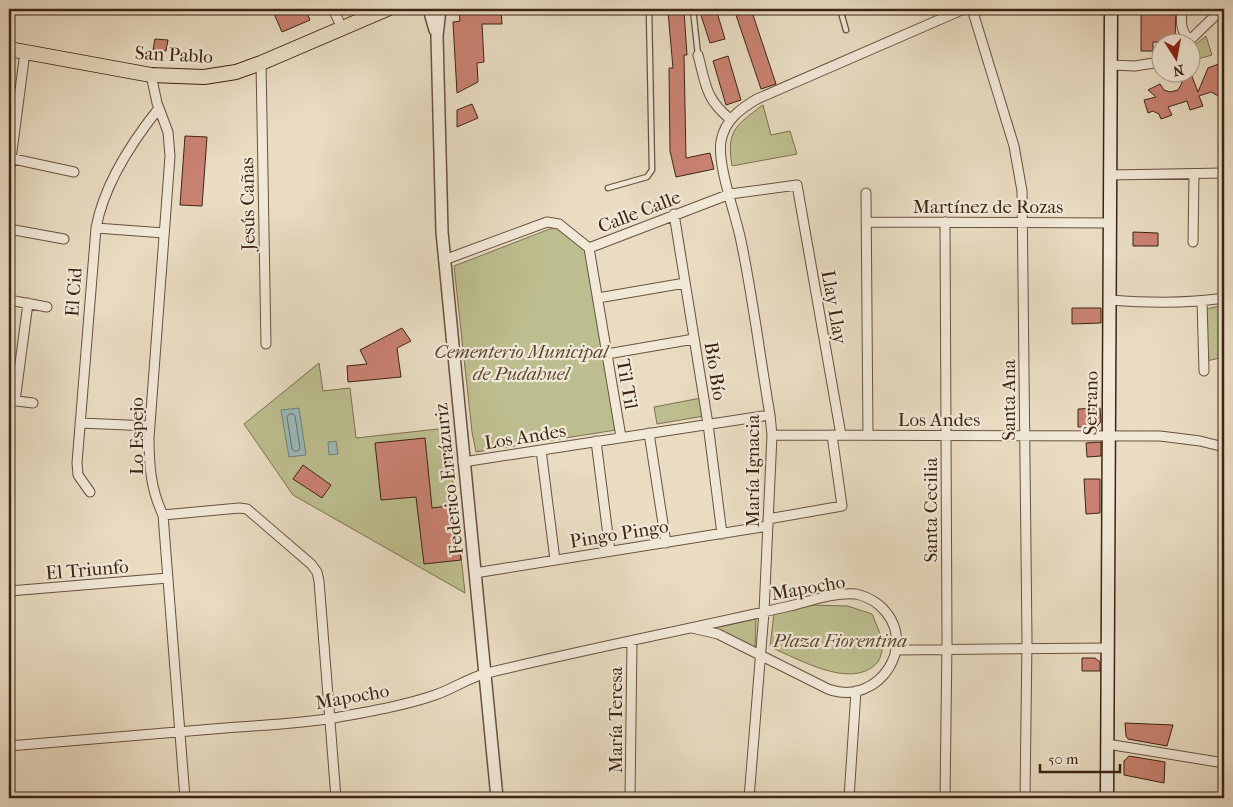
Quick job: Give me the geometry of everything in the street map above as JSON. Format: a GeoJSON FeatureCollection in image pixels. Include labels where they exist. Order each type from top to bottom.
{"type":"FeatureCollection","features":[{"type":"Feature","properties":{"kind":"main road","name":"San Pablo"},"geometry":{"type":"LineString","coordinates":[[9,49],[151,75],[204,77],[236,72],[261,63],[387,9]]}},
{"type":"Feature","properties":{"kind":"main road","name":"Serrano"},"geometry":{"type":"LineString","coordinates":[[1107,798],[1111,9]]}},
{"type":"Feature","properties":{"kind":"street"},"geometry":{"type":"LineString","coordinates":[[333,9],[342,28]]}},
{"type":"Feature","properties":{"kind":"street","name":"Federico Errázuriz"},"geometry":{"type":"LineString","coordinates":[[430,9],[437,36]]}},
{"type":"Feature","properties":{"kind":"street","name":"Federico Errázuriz"},"geometry":{"type":"LineString","coordinates":[[440,9],[437,36],[440,199],[444,260],[497,798]]}},
{"type":"Feature","properties":{"kind":"street"},"geometry":{"type":"LineString","coordinates":[[698,55],[708,95],[718,109],[730,119],[757,98],[964,9]]}},
{"type":"Feature","properties":{"kind":"street","name":"Santa Ana"},"geometry":{"type":"LineString","coordinates":[[972,9],[1018,161],[1022,191],[1027,649],[1024,798]]}},
{"type":"Feature","properties":{"kind":"street"},"geometry":{"type":"LineString","coordinates":[[1182,9],[1184,32]]}},
{"type":"Feature","properties":{"kind":"street"},"geometry":{"type":"LineString","coordinates":[[1198,32],[1222,9]]}},
{"type":"Feature","properties":{"kind":"street"},"geometry":{"type":"LineString","coordinates":[[9,174],[25,52]]}},
{"type":"Feature","properties":{"kind":"street","name":"Jesús Cañas"},"geometry":{"type":"LineString","coordinates":[[261,63],[266,344]]}},
{"type":"Feature","properties":{"kind":"street"},"geometry":{"type":"LineString","coordinates":[[1110,66],[1139,66],[1150,64]]}},
{"type":"Feature","properties":{"kind":"street","name":"Lo Espejo"},"geometry":{"type":"LineString","coordinates":[[151,75],[159,108],[168,132],[170,148],[150,426],[150,471],[155,496],[163,515],[186,798]]}},
{"type":"Feature","properties":{"kind":"street","name":"El Cid"},"geometry":{"type":"LineString","coordinates":[[90,492],[80,479],[77,469],[96,228],[100,207],[114,177],[133,144],[159,108]]}},
{"type":"Feature","properties":{"kind":"street","name":"María Ignacia"},"geometry":{"type":"LineString","coordinates":[[730,119],[722,136],[720,150],[742,243],[772,435],[764,612],[749,798]]}},
{"type":"Feature","properties":{"kind":"street"},"geometry":{"type":"LineString","coordinates":[[10,159],[74,172]]}},
{"type":"Feature","properties":{"kind":"street"},"geometry":{"type":"LineString","coordinates":[[1110,175],[1224,173]]}},
{"type":"Feature","properties":{"kind":"street"},"geometry":{"type":"LineString","coordinates":[[1193,242],[1194,174]]}},
{"type":"Feature","properties":{"kind":"street","name":"Calle Calle"},"geometry":{"type":"LineString","coordinates":[[444,260],[547,222],[559,224],[589,248],[730,194],[798,185]]}},
{"type":"Feature","properties":{"kind":"street","name":"Llay Llay"},"geometry":{"type":"LineString","coordinates":[[798,185],[836,435],[842,506]]}},
{"type":"Feature","properties":{"kind":"street"},"geometry":{"type":"LineString","coordinates":[[866,193],[868,435]]}},
{"type":"Feature","properties":{"kind":"street","name":"Bío Bío"},"geometry":{"type":"LineString","coordinates":[[674,214],[708,424],[722,534]]}},
{"type":"Feature","properties":{"kind":"street","name":"Martínez de Rozas"},"geometry":{"type":"LineString","coordinates":[[866,222],[1110,223]]}},
{"type":"Feature","properties":{"kind":"street","name":"Santa Cecilia"},"geometry":{"type":"LineString","coordinates":[[945,222],[947,650],[945,798]]}},
{"type":"Feature","properties":{"kind":"street"},"geometry":{"type":"LineString","coordinates":[[96,228],[164,233]]}},
{"type":"Feature","properties":{"kind":"street"},"geometry":{"type":"LineString","coordinates":[[9,229],[64,239]]}},
{"type":"Feature","properties":{"kind":"street","name":"Til Til"},"geometry":{"type":"LineString","coordinates":[[589,248],[621,438]]}},
{"type":"Feature","properties":{"kind":"street"},"geometry":{"type":"LineString","coordinates":[[598,298],[685,283]]}},
{"type":"Feature","properties":{"kind":"street"},"geometry":{"type":"LineString","coordinates":[[1110,300],[1156,304],[1224,298]]}},
{"type":"Feature","properties":{"kind":"street"},"geometry":{"type":"LineString","coordinates":[[9,300],[47,307]]}},
{"type":"Feature","properties":{"kind":"street"},"geometry":{"type":"LineString","coordinates":[[1202,301],[1204,371]]}},
{"type":"Feature","properties":{"kind":"street"},"geometry":{"type":"LineString","coordinates":[[28,303],[12,400],[33,403]]}},
{"type":"Feature","properties":{"kind":"street"},"geometry":{"type":"LineString","coordinates":[[607,354],[694,339]]}},
{"type":"Feature","properties":{"kind":"street","name":"Los Andes"},"geometry":{"type":"LineString","coordinates":[[463,462],[770,415]]}},
{"type":"Feature","properties":{"kind":"street"},"geometry":{"type":"LineString","coordinates":[[80,423],[150,426]]}},
{"type":"Feature","properties":{"kind":"street"},"geometry":{"type":"LineString","coordinates":[[649,433],[666,542]]}},
{"type":"Feature","properties":{"kind":"street","name":"Los Andes"},"geometry":{"type":"LineString","coordinates":[[772,435],[1174,437],[1224,447]]}},
{"type":"Feature","properties":{"kind":"street"},"geometry":{"type":"LineString","coordinates":[[596,441],[610,551]]}},
{"type":"Feature","properties":{"kind":"street"},"geometry":{"type":"LineString","coordinates":[[540,450],[555,560]]}},
{"type":"Feature","properties":{"kind":"street","name":"Pingo Pingo"},"geometry":{"type":"LineString","coordinates":[[475,573],[722,534],[842,506]]}},
{"type":"Feature","properties":{"kind":"street"},"geometry":{"type":"LineString","coordinates":[[163,515],[238,508],[247,509],[314,568],[319,581],[336,798]]}},
{"type":"Feature","properties":{"kind":"street","name":"El Triunfo"},"geometry":{"type":"LineString","coordinates":[[9,592],[168,578]]}},
{"type":"Feature","properties":{"kind":"street","name":"Mapocho"},"geometry":{"type":"LineString","coordinates":[[9,746],[330,719],[423,699],[485,674],[835,596],[850,594],[862,596],[876,603],[891,619],[896,632],[896,650],[891,666],[877,682],[856,691],[842,693],[718,634],[692,628]]}},
{"type":"Feature","properties":{"kind":"street","name":"María Teresa"},"geometry":{"type":"LineString","coordinates":[[630,798],[632,641]]}},
{"type":"Feature","properties":{"kind":"street"},"geometry":{"type":"LineString","coordinates":[[896,650],[1108,648]]}},
{"type":"Feature","properties":{"kind":"street"},"geometry":{"type":"LineString","coordinates":[[849,798],[856,691]]}},
{"type":"Feature","properties":{"kind":"street"},"geometry":{"type":"LineString","coordinates":[[1107,744],[1224,763]]}},
{"type":"Feature","properties":{"kind":"lane"},"geometry":{"type":"LineString","coordinates":[[608,188],[647,177],[652,170],[649,9]]}},
{"type":"Feature","properties":{"kind":"lane"},"geometry":{"type":"LineString","coordinates":[[693,9],[698,55]]}},
{"type":"Feature","properties":{"kind":"lane"},"geometry":{"type":"LineString","coordinates":[[840,9],[846,30]]}},
{"type":"Feature","properties":{"kind":"green space"},"geometry":{"type":"Polygon","coordinates":[[[1206,36],[1212,55],[1200,58],[1200,41],[1206,36]]]}},
{"type":"Feature","properties":{"kind":"green space"},"geometry":{"type":"Polygon","coordinates":[[[763,105],[771,135],[790,131],[797,154],[732,166],[731,145],[735,130],[746,118],[763,105]]]}},
{"type":"Feature","properties":{"kind":"green space","name":"Cementerio Municipal de Pudahuel"},"geometry":{"type":"Polygon","coordinates":[[[555,227],[585,246],[616,430],[476,452],[472,432],[454,266],[555,227]]]}},
{"type":"Feature","properties":{"kind":"green space"},"geometry":{"type":"Polygon","coordinates":[[[1224,305],[1224,357],[1207,361],[1206,309],[1224,305]]]}},
{"type":"Feature","properties":{"kind":"green space"},"geometry":{"type":"Polygon","coordinates":[[[319,363],[323,391],[350,388],[356,438],[447,428],[465,593],[293,495],[244,424],[319,363]]]}},
{"type":"Feature","properties":{"kind":"green space"},"geometry":{"type":"Polygon","coordinates":[[[701,398],[704,416],[657,424],[654,407],[701,398]]]}},
{"type":"Feature","properties":{"kind":"green space","name":"Plaza Fiorentina"},"geometry":{"type":"Polygon","coordinates":[[[811,605],[848,606],[872,614],[884,643],[878,662],[865,671],[852,674],[838,673],[809,664],[770,647],[774,613],[811,605]]]}},
{"type":"Feature","properties":{"kind":"green space"},"geometry":{"type":"Polygon","coordinates":[[[756,619],[755,648],[715,628],[756,619]]]}},
{"type":"Feature","properties":{"kind":"water"},"geometry":{"type":"Polygon","coordinates":[[[299,408],[306,455],[289,457],[281,410],[299,408]]]}},
{"type":"Feature","properties":{"kind":"water"},"geometry":{"type":"Polygon","coordinates":[[[336,441],[338,454],[329,455],[328,442],[336,441]]]}},
{"type":"Feature","properties":{"kind":"building"},"geometry":{"type":"Polygon","coordinates":[[[272,9],[305,9],[310,20],[282,32],[272,9]]]}},
{"type":"Feature","properties":{"kind":"building"},"geometry":{"type":"Polygon","coordinates":[[[459,9],[501,9],[502,24],[482,24],[484,62],[477,63],[478,82],[457,93],[453,22],[460,21],[459,9]]]}},
{"type":"Feature","properties":{"kind":"building"},"geometry":{"type":"Polygon","coordinates":[[[699,9],[716,9],[725,39],[710,43],[699,9]]]}},
{"type":"Feature","properties":{"kind":"building"},"geometry":{"type":"Polygon","coordinates":[[[734,9],[751,9],[776,84],[761,89],[734,9]]]}},
{"type":"Feature","properties":{"kind":"building"},"geometry":{"type":"Polygon","coordinates":[[[1141,9],[1176,9],[1175,32],[1150,32],[1150,51],[1141,51],[1141,9]]]}},
{"type":"Feature","properties":{"kind":"building"},"geometry":{"type":"Polygon","coordinates":[[[684,11],[687,55],[684,55],[686,158],[710,153],[714,169],[676,177],[670,151],[669,68],[673,68],[668,12],[684,11]]]}},
{"type":"Feature","properties":{"kind":"building"},"geometry":{"type":"Polygon","coordinates":[[[155,39],[168,40],[166,51],[153,50],[155,39]]]}},
{"type":"Feature","properties":{"kind":"building"},"geometry":{"type":"Polygon","coordinates":[[[728,56],[741,100],[726,105],[713,61],[728,56]]]}},
{"type":"Feature","properties":{"kind":"building"},"geometry":{"type":"Polygon","coordinates":[[[1224,62],[1224,99],[1211,92],[1199,96],[1203,106],[1190,110],[1187,101],[1168,107],[1172,115],[1161,119],[1159,114],[1153,111],[1148,113],[1144,100],[1156,97],[1148,90],[1160,84],[1164,90],[1170,92],[1178,90],[1182,82],[1194,82],[1198,92],[1208,68],[1224,62]]]}},
{"type":"Feature","properties":{"kind":"building"},"geometry":{"type":"Polygon","coordinates":[[[472,104],[478,118],[457,127],[457,110],[472,104]]]}},
{"type":"Feature","properties":{"kind":"building"},"geometry":{"type":"Polygon","coordinates":[[[185,136],[207,137],[202,206],[180,205],[185,136]]]}},
{"type":"Feature","properties":{"kind":"building"},"geometry":{"type":"Polygon","coordinates":[[[1133,232],[1158,233],[1158,246],[1133,246],[1133,232]]]}},
{"type":"Feature","properties":{"kind":"building"},"geometry":{"type":"Polygon","coordinates":[[[1072,308],[1101,308],[1101,323],[1072,324],[1072,308]]]}},
{"type":"Feature","properties":{"kind":"building"},"geometry":{"type":"Polygon","coordinates":[[[402,328],[411,341],[397,348],[401,377],[348,382],[347,366],[367,364],[360,350],[402,328]]]}},
{"type":"Feature","properties":{"kind":"building"},"geometry":{"type":"Polygon","coordinates":[[[1100,408],[1101,422],[1097,426],[1078,427],[1078,409],[1100,408]]]}},
{"type":"Feature","properties":{"kind":"building"},"geometry":{"type":"Polygon","coordinates":[[[425,438],[432,508],[455,505],[461,560],[424,564],[416,497],[381,500],[375,443],[425,438]]]}},
{"type":"Feature","properties":{"kind":"building"},"geometry":{"type":"Polygon","coordinates":[[[1101,442],[1101,456],[1087,457],[1086,443],[1101,442]]]}},
{"type":"Feature","properties":{"kind":"building"},"geometry":{"type":"Polygon","coordinates":[[[303,465],[331,485],[322,498],[293,479],[303,465]]]}},
{"type":"Feature","properties":{"kind":"building"},"geometry":{"type":"Polygon","coordinates":[[[1084,479],[1100,479],[1100,513],[1086,514],[1084,479]]]}},
{"type":"Feature","properties":{"kind":"building"},"geometry":{"type":"Polygon","coordinates":[[[1082,658],[1095,658],[1100,662],[1100,671],[1082,671],[1082,658]]]}},
{"type":"Feature","properties":{"kind":"building"},"geometry":{"type":"Polygon","coordinates":[[[1125,723],[1173,725],[1167,746],[1128,739],[1125,723]]]}},
{"type":"Feature","properties":{"kind":"building"},"geometry":{"type":"Polygon","coordinates":[[[1129,756],[1165,762],[1164,783],[1124,775],[1124,761],[1129,756]]]}}]}
